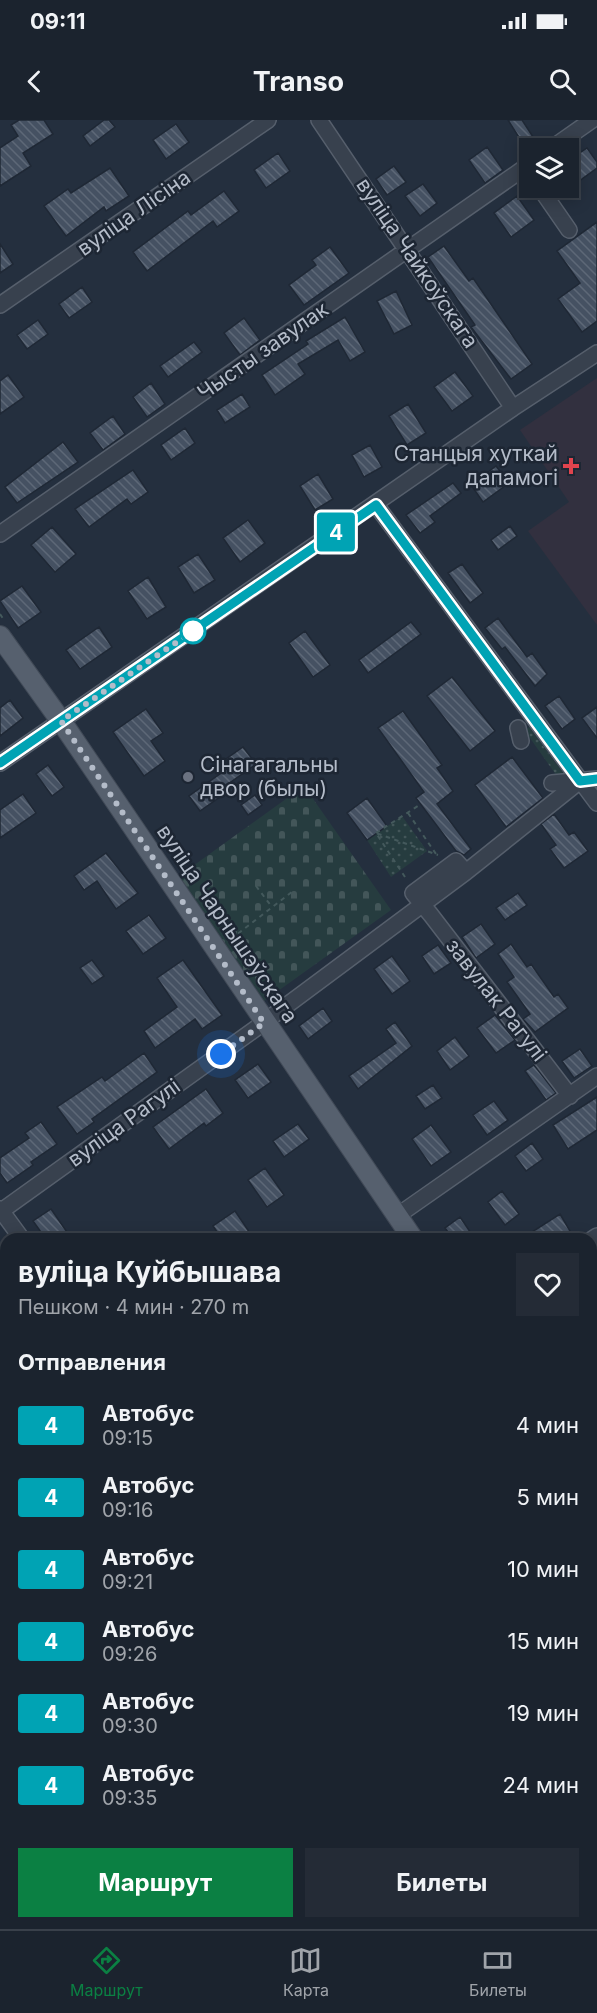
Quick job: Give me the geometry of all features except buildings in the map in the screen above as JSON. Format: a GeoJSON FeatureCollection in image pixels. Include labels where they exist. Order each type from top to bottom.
{"type":"FeatureCollection","features":[{"type":"Feature","properties":{"kind":"main road","name":"вуліца Чарнышэўскага"},"geometry":{"type":"LineString","coordinates":[[0,636],[61,721],[409,1233]]}},
{"type":"Feature","properties":{"kind":"street","name":"вуліца Лісіна"},"geometry":{"type":"LineString","coordinates":[[0,305],[268,120]]}},
{"type":"Feature","properties":{"kind":"street","name":"вуліца Чайкоўскага"},"geometry":{"type":"LineString","coordinates":[[319,120],[513,408]]}},
{"type":"Feature","properties":{"kind":"street"},"geometry":{"type":"LineString","coordinates":[[566,138],[592,120]]}},
{"type":"Feature","properties":{"kind":"street","name":"Чысты завулак"},"geometry":{"type":"LineString","coordinates":[[0,534],[519,174]]}},
{"type":"Feature","properties":{"kind":"street"},"geometry":{"type":"LineString","coordinates":[[547,198],[569,230]]}},
{"type":"Feature","properties":{"kind":"street"},"geometry":{"type":"LineString","coordinates":[[0,764],[513,408],[597,353]]}},
{"type":"Feature","properties":{"kind":"street"},"geometry":{"type":"LineString","coordinates":[[376,505],[597,803]]}},
{"type":"Feature","properties":{"kind":"street"},"geometry":{"type":"LineString","coordinates":[[552,783],[597,779]]}},
{"type":"Feature","properties":{"kind":"street","name":"вуліца Рагулі"},"geometry":{"type":"LineString","coordinates":[[422,905],[413,893],[456,867],[580,781]]}},
{"type":"Feature","properties":{"kind":"street","name":"вуліца Рагулі"},"geometry":{"type":"LineString","coordinates":[[0,1211],[264,1023],[422,905],[456,867]]}},
{"type":"Feature","properties":{"kind":"street","name":"завулак Рагулі"},"geometry":{"type":"LineString","coordinates":[[422,905],[570,1096]]}},
{"type":"Feature","properties":{"kind":"street"},"geometry":{"type":"LineString","coordinates":[[397,1216],[597,1076]]}},
{"type":"Feature","properties":{"kind":"street"},"geometry":{"type":"LineString","coordinates":[[0,1211],[17,1233]]}},
{"type":"Feature","properties":{"kind":"path"},"geometry":{"type":"LineString","coordinates":[[376,833],[421,804]]}},
{"type":"Feature","properties":{"kind":"path"},"geometry":{"type":"LineString","coordinates":[[408,813],[436,854],[456,867]]}},
{"type":"Feature","properties":{"kind":"path"},"geometry":{"type":"LineString","coordinates":[[376,833],[436,854],[456,867]]}},
{"type":"Feature","properties":{"kind":"path"},"geometry":{"type":"LineString","coordinates":[[376,833],[405,877]]}},
{"type":"Feature","properties":{"kind":"path"},"geometry":{"type":"LineString","coordinates":[[256,886],[272,908]]}},
{"type":"Feature","properties":{"kind":"path"},"geometry":{"type":"LineString","coordinates":[[225,944],[293,891]]}},
{"type":"Feature","properties":{"kind":"shaded area","name":"Станцыя хуткай дапамогі"},"geometry":{"type":"Polygon","coordinates":[[[597,378],[597,625],[528,531],[569,502],[520,430],[597,378]]]}},
{"type":"Feature","properties":{"kind":"green space"},"geometry":{"type":"Polygon","coordinates":[[[529,727],[566,777],[559,779],[525,731],[529,727]]]}},
{"type":"Feature","properties":{"kind":"green space"},"geometry":{"type":"Polygon","coordinates":[[[304,786],[391,910],[264,1001],[179,876],[304,786]]]}},
{"type":"Feature","properties":{"kind":"green space"},"geometry":{"type":"Polygon","coordinates":[[[402,816],[427,851],[391,877],[367,840],[402,816]]]}},
{"type":"Feature","properties":{"kind":"bus line","name":"4"},"geometry":{"type":"LineString","coordinates":[[0,763],[376,505],[580,781],[597,779]]}},
{"type":"Feature","properties":{"kind":"place","name":"Станцыя хуткай дапамогі"},"geometry":{"type":"Point","coordinates":[571,466]}},
{"type":"Feature","properties":{"kind":"place","name":"Сінагагальны двор (былы)"},"geometry":{"type":"Point","coordinates":[188,777]}},
{"type":"Feature","properties":{"kind":"route"},"geometry":{"type":"LineString","coordinates":[[193,631],[61,721],[264,1023],[221,1054]]}}]}
